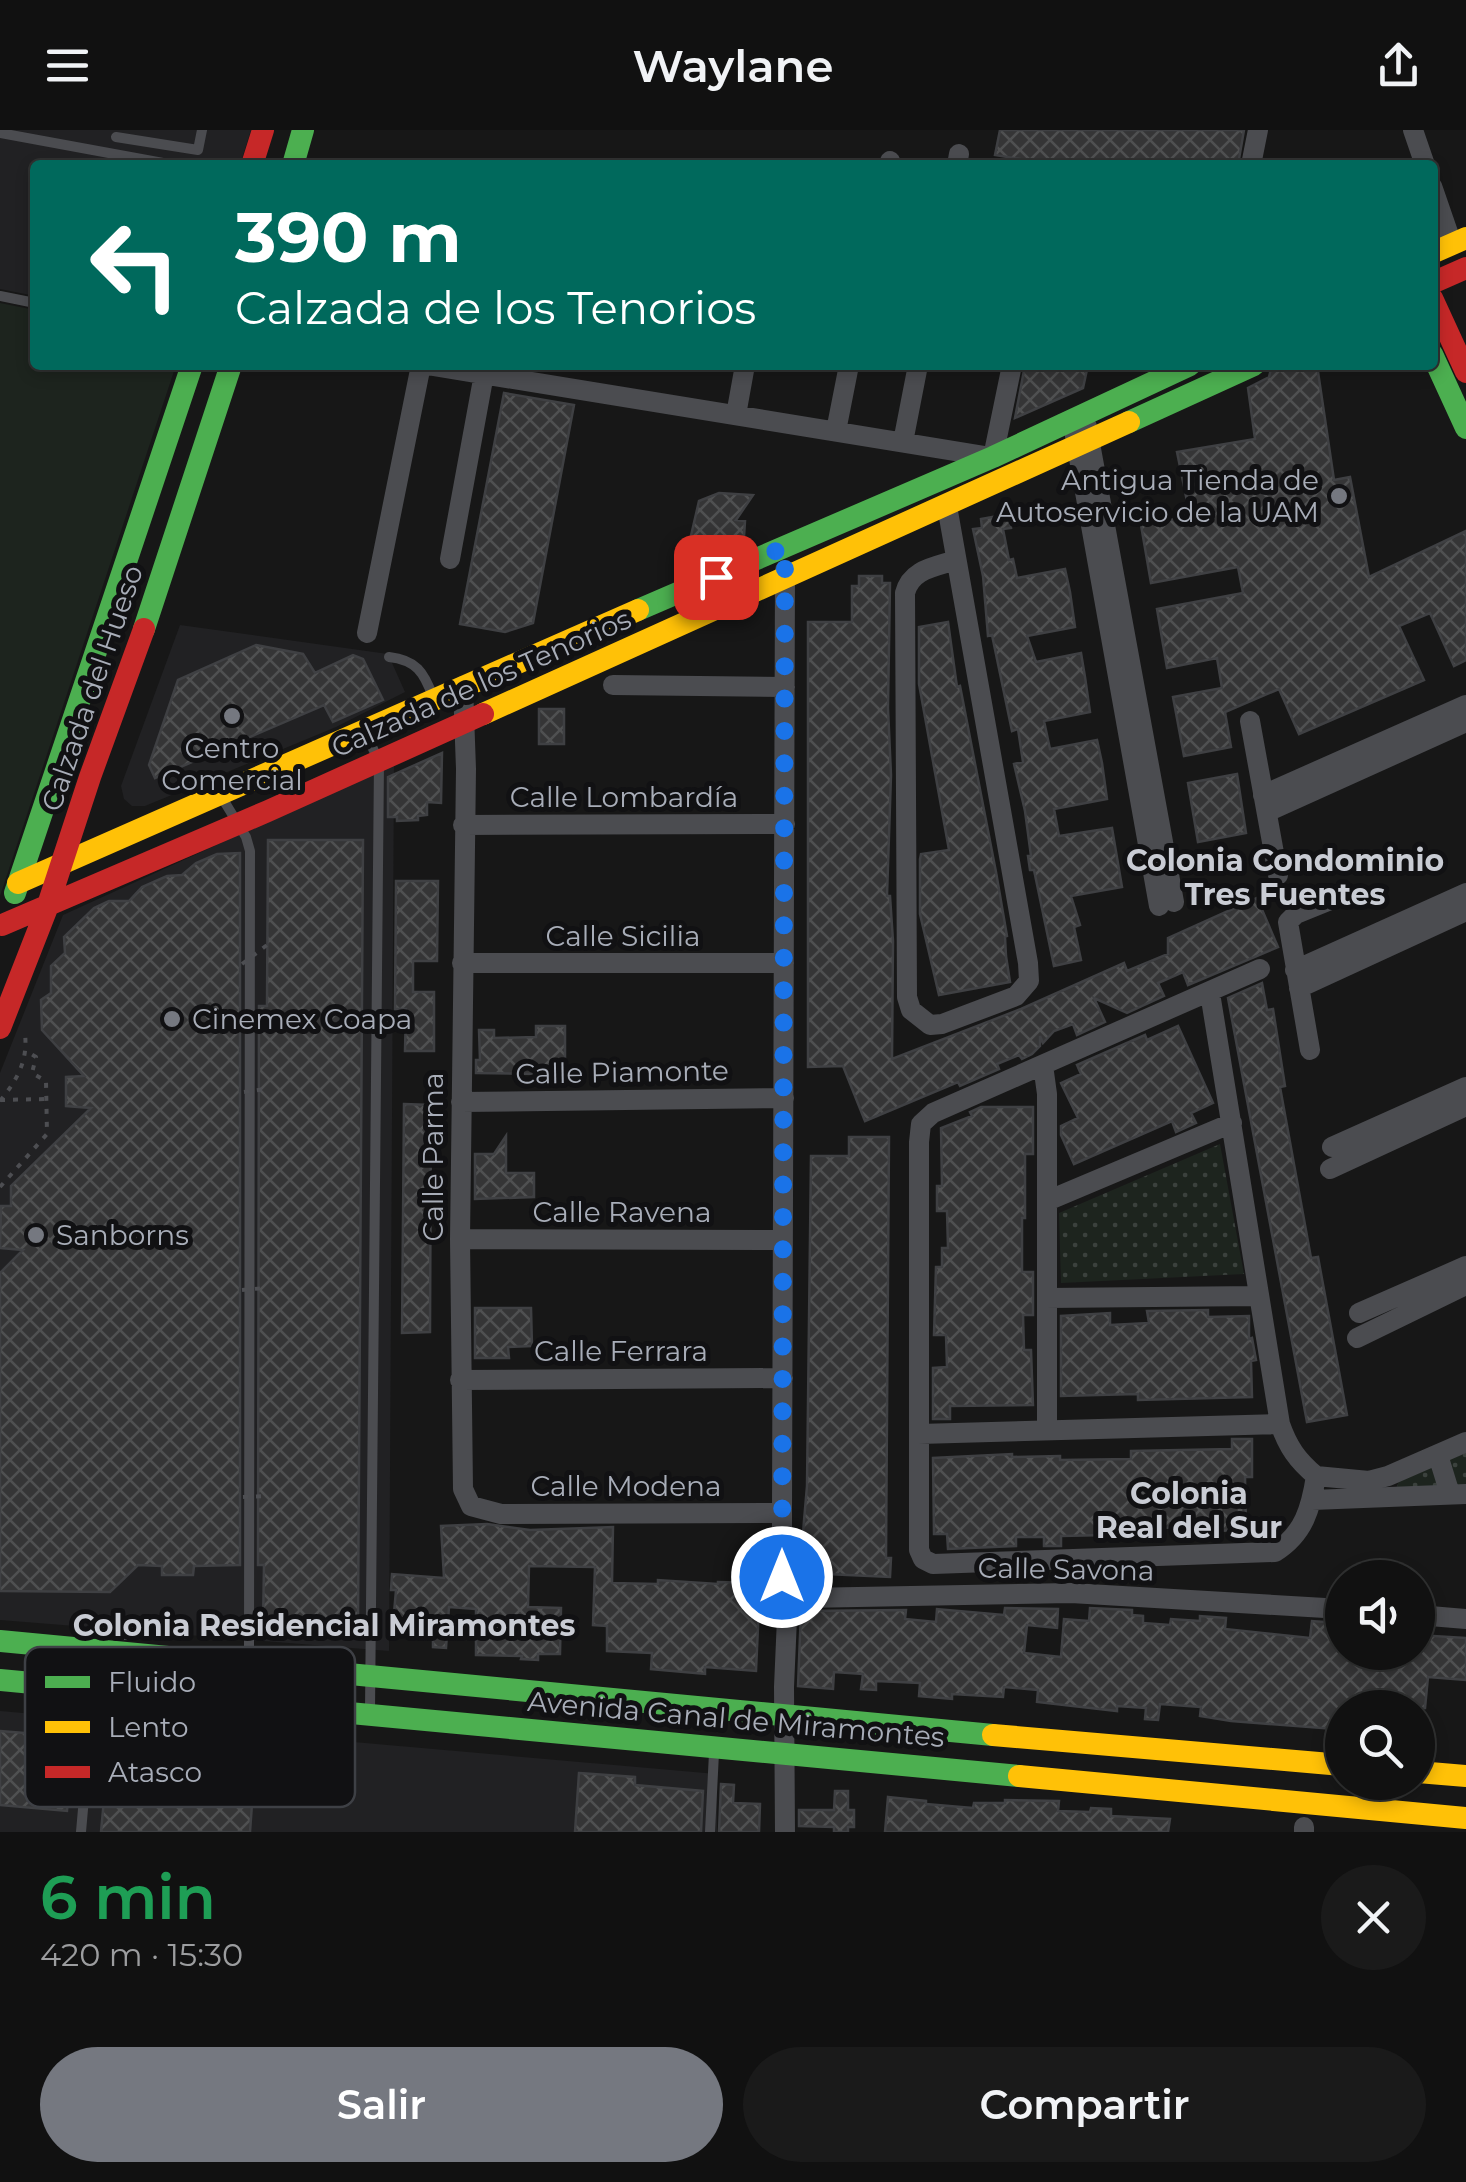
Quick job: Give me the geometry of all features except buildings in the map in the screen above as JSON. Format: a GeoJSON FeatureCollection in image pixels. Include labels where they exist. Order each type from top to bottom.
{"type":"FeatureCollection","features":[{"type":"Feature","properties":{"kind":"main road"},"geometry":{"type":"LineString","coordinates":[[254,160],[263,130]]}},
{"type":"Feature","properties":{"kind":"main road"},"geometry":{"type":"LineString","coordinates":[[294,160],[303,130]]}},
{"type":"Feature","properties":{"kind":"main road"},"geometry":{"type":"LineString","coordinates":[[1438,280],[1466,268]]}},
{"type":"Feature","properties":{"kind":"main road"},"geometry":{"type":"LineString","coordinates":[[1438,320],[1466,428]]}},
{"type":"Feature","properties":{"kind":"main road","name":"Calzada del Hueso"},"geometry":{"type":"LineString","coordinates":[[1,926],[190,370]]}},
{"type":"Feature","properties":{"kind":"main road","name":"Calzada del Hueso"},"geometry":{"type":"LineString","coordinates":[[0,1028],[48,908],[90,777],[150,616],[229,370]]}},
{"type":"Feature","properties":{"kind":"main road","name":"Calzada de los Tenorios"},"geometry":{"type":"LineString","coordinates":[[18,883],[509,665],[993,457],[1179,370]]}},
{"type":"Feature","properties":{"kind":"main road","name":"Calzada de los Tenorios"},"geometry":{"type":"LineString","coordinates":[[1,926],[465,724],[1243,370]]}},
{"type":"Feature","properties":{"kind":"main road"},"geometry":{"type":"LineString","coordinates":[[841,523],[842,552]]}},
{"type":"Feature","properties":{"kind":"main road"},"geometry":{"type":"LineString","coordinates":[[509,665],[526,696]]}},
{"type":"Feature","properties":{"kind":"main road"},"geometry":{"type":"LineString","coordinates":[[90,777],[91,796],[102,817],[134,832]]}},
{"type":"Feature","properties":{"kind":"main road","name":"Avenida Canal de Miramontes"},"geometry":{"type":"LineString","coordinates":[[0,1642],[62,1647]]}},
{"type":"Feature","properties":{"kind":"main road","name":"Avenida Canal de Miramontes"},"geometry":{"type":"LineString","coordinates":[[355,1673],[784,1717],[1325,1764]]}},
{"type":"Feature","properties":{"kind":"main road","name":"Avenida Canal de Miramontes"},"geometry":{"type":"LineString","coordinates":[[0,1680],[25,1682]]}},
{"type":"Feature","properties":{"kind":"main road","name":"Avenida Canal de Miramontes"},"geometry":{"type":"LineString","coordinates":[[355,1714],[1466,1818]]}},
{"type":"Feature","properties":{"kind":"main road"},"geometry":{"type":"LineString","coordinates":[[1435,1773],[1466,1776]]}},
{"type":"Feature","properties":{"kind":"street"},"geometry":{"type":"LineString","coordinates":[[1252,160],[1258,130]]}},
{"type":"Feature","properties":{"kind":"street"},"geometry":{"type":"LineString","coordinates":[[1414,130],[1423,160]]}},
{"type":"Feature","properties":{"kind":"street"},"geometry":{"type":"LineString","coordinates":[[1438,206],[1450,245]]}},
{"type":"Feature","properties":{"kind":"street"},"geometry":{"type":"LineString","coordinates":[[366,633],[423,370]]}},
{"type":"Feature","properties":{"kind":"street"},"geometry":{"type":"LineString","coordinates":[[457,370],[993,457]]}},
{"type":"Feature","properties":{"kind":"street"},"geometry":{"type":"LineString","coordinates":[[736,414],[744,370]]}},
{"type":"Feature","properties":{"kind":"street"},"geometry":{"type":"LineString","coordinates":[[836,431],[849,370]]}},
{"type":"Feature","properties":{"kind":"street"},"geometry":{"type":"LineString","coordinates":[[903,442],[917,370]]}},
{"type":"Feature","properties":{"kind":"street"},"geometry":{"type":"LineString","coordinates":[[1007,478],[993,457],[1011,370]]}},
{"type":"Feature","properties":{"kind":"street"},"geometry":{"type":"LineString","coordinates":[[450,559],[484,374]]}},
{"type":"Feature","properties":{"kind":"street"},"geometry":{"type":"LineString","coordinates":[[1077,417],[1167,904]]}},
{"type":"Feature","properties":{"kind":"street"},"geometry":{"type":"LineString","coordinates":[[947,506],[1029,981],[1016,996],[930,1025],[911,1010],[907,997],[905,593],[916,574],[956,560]]}},
{"type":"Feature","properties":{"kind":"street"},"geometry":{"type":"LineString","coordinates":[[785,547],[785,1832]]}},
{"type":"Feature","properties":{"kind":"street","name":"Calle Parma"},"geometry":{"type":"LineString","coordinates":[[463,686],[461,1475],[472,1506]]}},
{"type":"Feature","properties":{"kind":"street"},"geometry":{"type":"LineString","coordinates":[[613,686],[785,687]]}},
{"type":"Feature","properties":{"kind":"street"},"geometry":{"type":"LineString","coordinates":[[1265,804],[1466,706]]}},
{"type":"Feature","properties":{"kind":"street"},"geometry":{"type":"LineString","coordinates":[[1250,721],[1278,875]]}},
{"type":"Feature","properties":{"kind":"street"},"geometry":{"type":"LineString","coordinates":[[1265,804],[1466,722]]}},
{"type":"Feature","properties":{"kind":"street","name":"Calle Lombardía"},"geometry":{"type":"LineString","coordinates":[[464,825],[785,824]]}},
{"type":"Feature","properties":{"kind":"street"},"geometry":{"type":"LineString","coordinates":[[1297,979],[1466,893]]}},
{"type":"Feature","properties":{"kind":"street"},"geometry":{"type":"LineString","coordinates":[[1310,1050],[1288,922],[1296,914],[1333,899]]}},
{"type":"Feature","properties":{"kind":"street"},"geometry":{"type":"LineString","coordinates":[[1297,979],[1466,911]]}},
{"type":"Feature","properties":{"kind":"street","name":"Calle Sicilia"},"geometry":{"type":"LineString","coordinates":[[462,964],[784,963]]}},
{"type":"Feature","properties":{"kind":"street"},"geometry":{"type":"LineString","coordinates":[[1260,969],[934,1113],[921,1124],[919,1550],[923,1559],[934,1564],[1275,1552],[1300,1530],[1316,1476]]}},
{"type":"Feature","properties":{"kind":"street"},"geometry":{"type":"LineString","coordinates":[[1210,993],[1280,1424],[1287,1444],[1298,1461],[1316,1476],[1369,1480],[1466,1442]]}},
{"type":"Feature","properties":{"kind":"street"},"geometry":{"type":"LineString","coordinates":[[1043,1065],[1047,1094],[1047,1430]]}},
{"type":"Feature","properties":{"kind":"street"},"geometry":{"type":"LineString","coordinates":[[1332,1147],[1466,1087]]}},
{"type":"Feature","properties":{"kind":"street","name":"Calle Piamonte"},"geometry":{"type":"LineString","coordinates":[[460,1102],[784,1098]]}},
{"type":"Feature","properties":{"kind":"street"},"geometry":{"type":"LineString","coordinates":[[1330,1169],[1466,1106]]}},
{"type":"Feature","properties":{"kind":"street"},"geometry":{"type":"LineString","coordinates":[[1047,1202],[1232,1123]]}},
{"type":"Feature","properties":{"kind":"street","name":"Calle Ravena"},"geometry":{"type":"LineString","coordinates":[[460,1239],[783,1240]]}},
{"type":"Feature","properties":{"kind":"street"},"geometry":{"type":"LineString","coordinates":[[1359,1313],[1466,1266]]}},
{"type":"Feature","properties":{"kind":"street"},"geometry":{"type":"LineString","coordinates":[[1357,1338],[1466,1285]]}},
{"type":"Feature","properties":{"kind":"street"},"geometry":{"type":"LineString","coordinates":[[1047,1298],[1259,1296]]}},
{"type":"Feature","properties":{"kind":"street","name":"Calle Ferrara"},"geometry":{"type":"LineString","coordinates":[[460,1380],[783,1378]]}},
{"type":"Feature","properties":{"kind":"street"},"geometry":{"type":"LineString","coordinates":[[919,1434],[1280,1424]]}},
{"type":"Feature","properties":{"kind":"street"},"geometry":{"type":"LineString","coordinates":[[1312,1500],[1458,1494],[1438,1455]]}},
{"type":"Feature","properties":{"kind":"street","name":"Calle Modena"},"geometry":{"type":"LineString","coordinates":[[472,1506],[501,1514],[782,1513]]}},
{"type":"Feature","properties":{"kind":"street","name":"Calle Savona"},"geometry":{"type":"LineString","coordinates":[[788,1596],[1072,1593],[1325,1609]]}},
{"type":"Feature","properties":{"kind":"street"},"geometry":{"type":"LineString","coordinates":[[1435,1617],[1466,1620]]}},
{"type":"Feature","properties":{"kind":"lane"},"geometry":{"type":"LineString","coordinates":[[113,154],[117,134],[198,150],[202,130]]}},
{"type":"Feature","properties":{"kind":"lane"},"geometry":{"type":"LineString","coordinates":[[0,134],[146,160]]}},
{"type":"Feature","properties":{"kind":"lane"},"geometry":{"type":"LineString","coordinates":[[0,296],[30,302]]}},
{"type":"Feature","properties":{"kind":"lane"},"geometry":{"type":"LineString","coordinates":[[388,657],[406,659],[421,668],[434,698]]}},
{"type":"Feature","properties":{"kind":"lane"},"geometry":{"type":"LineString","coordinates":[[364,730],[378,762],[370,1715]]}},
{"type":"Feature","properties":{"kind":"lane"},"geometry":{"type":"LineString","coordinates":[[220,795],[250,851],[249,1647]]}},
{"type":"Feature","properties":{"kind":"lane"},"geometry":{"type":"LineString","coordinates":[[710,1832],[714,1748]]}},
{"type":"Feature","properties":{"kind":"lane"},"geometry":{"type":"LineString","coordinates":[[81,1832],[83,1807]]}},
{"type":"Feature","properties":{"kind":"path"},"geometry":{"type":"LineString","coordinates":[[242,964],[267,945]]}},
{"type":"Feature","properties":{"kind":"path"},"geometry":{"type":"LineString","coordinates":[[16,1082],[27,1051],[24,1031]]}},
{"type":"Feature","properties":{"kind":"path"},"geometry":{"type":"LineString","coordinates":[[0,1101],[16,1082],[32,1073],[36,1058],[27,1051]]}},
{"type":"Feature","properties":{"kind":"path"},"geometry":{"type":"LineString","coordinates":[[0,1187],[47,1134],[46,1081],[32,1073]]}},
{"type":"Feature","properties":{"kind":"path"},"geometry":{"type":"LineString","coordinates":[[244,1092],[266,1089]]}},
{"type":"Feature","properties":{"kind":"path"},"geometry":{"type":"LineString","coordinates":[[0,1101],[45,1100]]}},
{"type":"Feature","properties":{"kind":"path"},"geometry":{"type":"LineString","coordinates":[[242,1290],[265,1288]]}},
{"type":"Feature","properties":{"kind":"path"},"geometry":{"type":"LineString","coordinates":[[243,1497],[264,1496]]}},
{"type":"Feature","properties":{"kind":"path"},"geometry":{"type":"LineString","coordinates":[[125,1647],[126,1636]]}},
{"type":"Feature","properties":{"kind":"shaded area"},"geometry":{"type":"Polygon","coordinates":[[[0,130],[251,130],[242,160],[30,160],[30,295],[0,289],[0,130]]]}},
{"type":"Feature","properties":{"kind":"shaded area"},"geometry":{"type":"Polygon","coordinates":[[[0,303],[30,309],[30,370],[174,370],[0,896],[0,303]]]}},
{"type":"Feature","properties":{"kind":"shaded area"},"geometry":{"type":"Polygon","coordinates":[[[180,625],[388,654],[405,692],[336,727],[145,806],[132,806],[124,799],[121,786],[180,625]]]}},
{"type":"Feature","properties":{"kind":"shaded area"},"geometry":{"type":"Polygon","coordinates":[[[394,764],[389,1651],[0,1620],[0,1073],[63,915],[394,764]]]}},
{"type":"Feature","properties":{"kind":"shaded area"},"geometry":{"type":"Polygon","coordinates":[[[1220,1144],[1244,1274],[1061,1283],[1059,1213],[1220,1144]]]}},
{"type":"Feature","properties":{"kind":"shaded area"},"geometry":{"type":"Polygon","coordinates":[[[1466,1449],[1466,1487],[1396,1489],[1400,1478],[1466,1449]]]}},
{"type":"Feature","properties":{"kind":"shaded area"},"geometry":{"type":"Polygon","coordinates":[[[0,1711],[25,1713],[25,1807],[355,1807],[355,1742],[717,1774],[717,1832],[0,1832],[0,1711]]]}},
{"type":"Feature","properties":{"kind":"traffic: fast"},"geometry":{"type":"LineString","coordinates":[[294,160],[303,130]]}},
{"type":"Feature","properties":{"kind":"traffic: fast"},"geometry":{"type":"LineString","coordinates":[[1438,367],[1466,428]]}},
{"type":"Feature","properties":{"kind":"traffic: fast"},"geometry":{"type":"LineString","coordinates":[[15,893],[190,370]]}},
{"type":"Feature","properties":{"kind":"traffic: fast"},"geometry":{"type":"LineString","coordinates":[[144,629],[229,370]]}},
{"type":"Feature","properties":{"kind":"traffic: fast"},"geometry":{"type":"LineString","coordinates":[[638,610],[993,457],[1179,370]]}},
{"type":"Feature","properties":{"kind":"traffic: fast"},"geometry":{"type":"LineString","coordinates":[[1129,422],[1243,370]]}},
{"type":"Feature","properties":{"kind":"traffic: fast"},"geometry":{"type":"LineString","coordinates":[[0,1641],[63,1647]]}},
{"type":"Feature","properties":{"kind":"traffic: fast"},"geometry":{"type":"LineString","coordinates":[[355,1675],[993,1735]]}},
{"type":"Feature","properties":{"kind":"traffic: fast"},"geometry":{"type":"LineString","coordinates":[[0,1680],[25,1682]]}},
{"type":"Feature","properties":{"kind":"traffic: fast"},"geometry":{"type":"LineString","coordinates":[[355,1713],[1019,1776]]}},
{"type":"Feature","properties":{"kind":"traffic: slow"},"geometry":{"type":"LineString","coordinates":[[1438,250],[1466,238]]}},
{"type":"Feature","properties":{"kind":"traffic: slow"},"geometry":{"type":"LineString","coordinates":[[483,714],[1129,422]]}},
{"type":"Feature","properties":{"kind":"traffic: slow"},"geometry":{"type":"LineString","coordinates":[[18,883],[638,610]]}},
{"type":"Feature","properties":{"kind":"traffic: slow"},"geometry":{"type":"LineString","coordinates":[[993,1735],[1325,1764]]}},
{"type":"Feature","properties":{"kind":"traffic: slow"},"geometry":{"type":"LineString","coordinates":[[1435,1773],[1466,1776]]}},
{"type":"Feature","properties":{"kind":"traffic: slow"},"geometry":{"type":"LineString","coordinates":[[1019,1776],[1466,1818]]}},
{"type":"Feature","properties":{"kind":"traffic: jam"},"geometry":{"type":"LineString","coordinates":[[254,160],[263,130]]}},
{"type":"Feature","properties":{"kind":"traffic: jam"},"geometry":{"type":"LineString","coordinates":[[1438,280],[1466,268]]}},
{"type":"Feature","properties":{"kind":"traffic: jam"},"geometry":{"type":"LineString","coordinates":[[1438,311],[1466,372]]}},
{"type":"Feature","properties":{"kind":"traffic: jam"},"geometry":{"type":"LineString","coordinates":[[0,1028],[47,908],[144,629]]}},
{"type":"Feature","properties":{"kind":"traffic: jam"},"geometry":{"type":"LineString","coordinates":[[2,925],[483,714]]}},
{"type":"Feature","properties":{"kind":"place","name":"Antigua Tienda de Autoservicio de la UAM"},"geometry":{"type":"Point","coordinates":[1339,496]}},
{"type":"Feature","properties":{"kind":"place","name":"Centro Comercial"},"geometry":{"type":"Point","coordinates":[232,716]}},
{"type":"Feature","properties":{"kind":"place","name":"Cinemex Coapa"},"geometry":{"type":"Point","coordinates":[172,1019]}},
{"type":"Feature","properties":{"kind":"place","name":"Sanborns"},"geometry":{"type":"Point","coordinates":[36,1235]}},
{"type":"Feature","properties":{"kind":"district","name":"Colonia Condominio Tres Fuentes"},"geometry":{"type":"Point","coordinates":[1285,878]}},
{"type":"Feature","properties":{"kind":"district","name":"Colonia Real del Sur"},"geometry":{"type":"Point","coordinates":[1189,1511]}},
{"type":"Feature","properties":{"kind":"district","name":"Colonia Residencial Miramontes"},"geometry":{"type":"Point","coordinates":[324,1626]}},
{"type":"Feature","properties":{"kind":"route"},"geometry":{"type":"LineString","coordinates":[[716,577],[785,547],[782,1577]]}}]}
